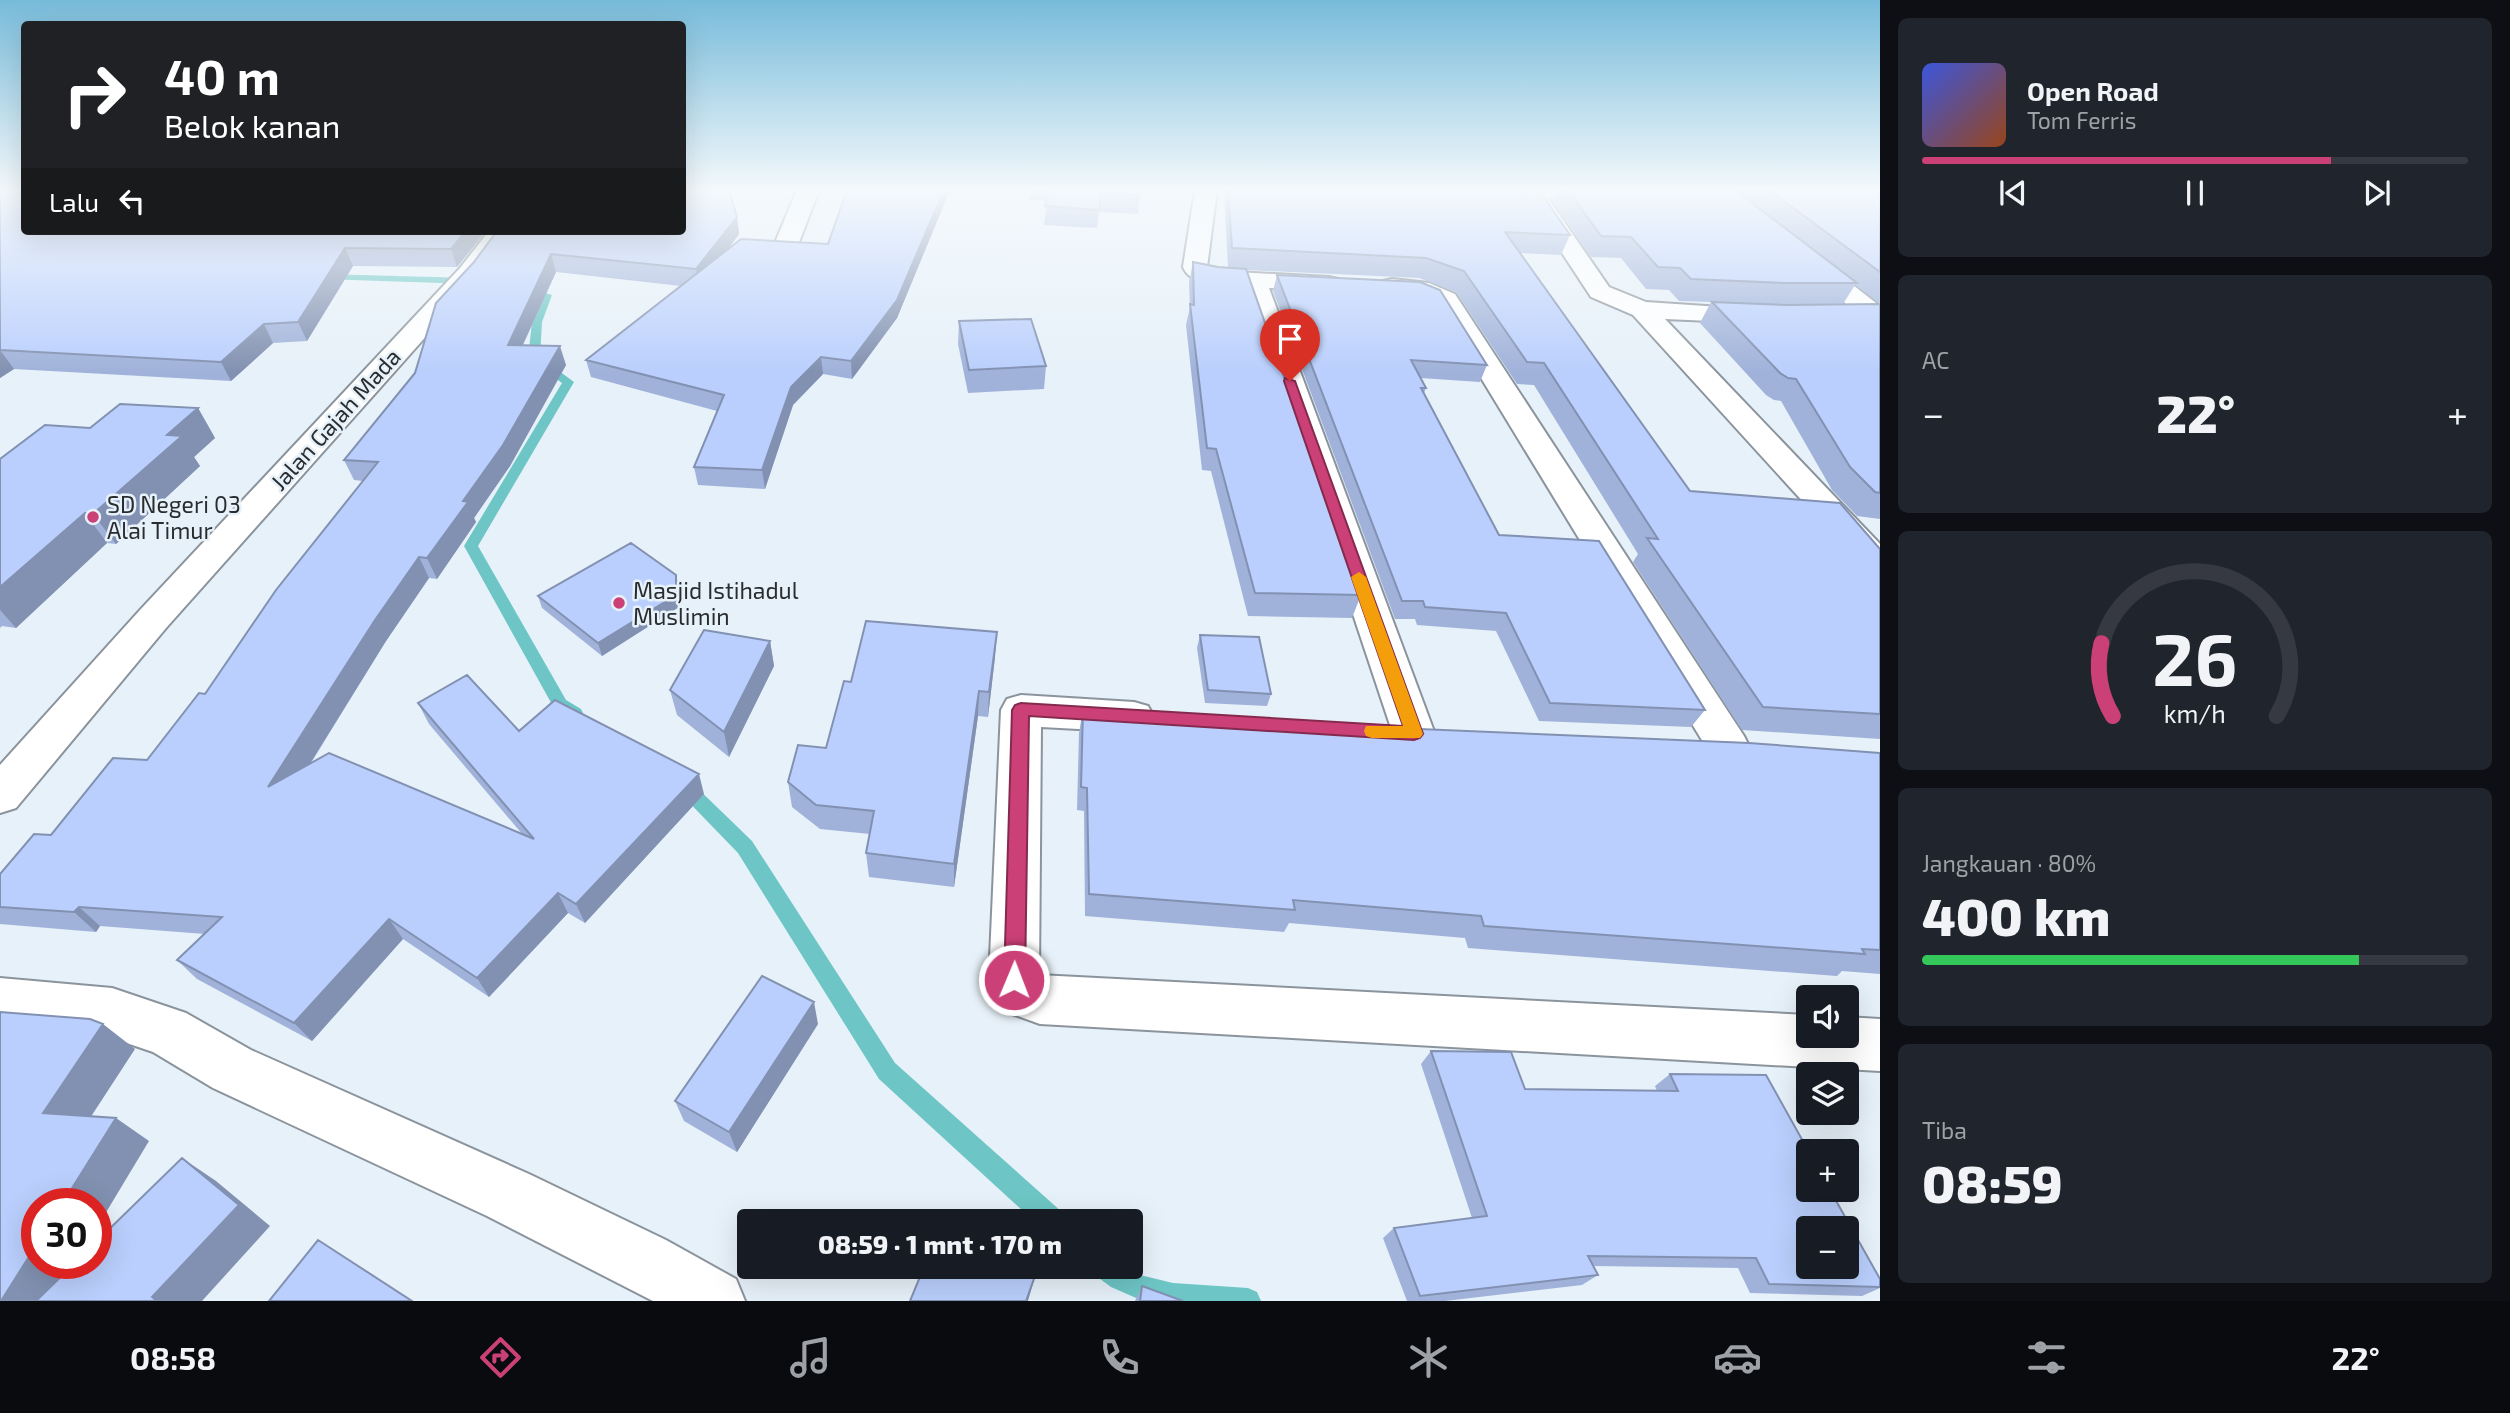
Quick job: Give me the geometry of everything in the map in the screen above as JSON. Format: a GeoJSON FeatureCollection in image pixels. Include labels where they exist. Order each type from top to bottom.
{"type":"FeatureCollection","features":[{"type":"Feature","properties":{"kind":"street","name":"Jalan Gajah Mada"},"geometry":{"type":"LineString","coordinates":[[0,795],[153,619],[460,282],[485,251]]}},
{"type":"Feature","properties":{"kind":"street"},"geometry":{"type":"LineString","coordinates":[[1197,251],[1197,272],[1214,278],[1419,288],[1446,299],[1728,748]]}},
{"type":"Feature","properties":{"kind":"street"},"geometry":{"type":"LineString","coordinates":[[1572,251],[1600,292],[1642,310],[1878,317]]}},
{"type":"Feature","properties":{"kind":"street"},"geometry":{"type":"LineString","coordinates":[[1794,251],[1878,317]]}},
{"type":"Feature","properties":{"kind":"street"},"geometry":{"type":"LineString","coordinates":[[1254,280],[1414,734]]}},
{"type":"Feature","properties":{"kind":"street"},"geometry":{"type":"LineString","coordinates":[[1642,310],[1873,550]]}},
{"type":"Feature","properties":{"kind":"street"},"geometry":{"type":"LineString","coordinates":[[1170,719],[1021,710],[1014,980],[1022,994],[1054,1001],[1880,1045]]}},
{"type":"Feature","properties":{"kind":"street"},"geometry":{"type":"LineString","coordinates":[[1373,731],[1455,735]]}},
{"type":"Feature","properties":{"kind":"street"},"geometry":{"type":"LineString","coordinates":[[1688,746],[1770,751]]}},
{"type":"Feature","properties":{"kind":"street"},"geometry":{"type":"LineString","coordinates":[[0,1003],[112,1013],[167,1031],[232,1069],[520,1201],[645,1262],[714,1301]]}},
{"type":"Feature","properties":{"kind":"building"},"geometry":{"type":"Polygon","coordinates":[[[0,251],[343,251],[298,322],[264,324],[221,362],[0,350],[0,251]]]}},
{"type":"Feature","properties":{"kind":"building"},"geometry":{"type":"Polygon","coordinates":[[[482,251],[710,251],[696,269],[551,254],[508,345],[560,346],[503,445],[463,501],[468,502],[427,558],[419,557],[375,620],[268,787],[329,753],[534,839],[418,703],[467,675],[519,731],[555,700],[699,774],[576,904],[558,893],[477,978],[389,919],[294,1023],[177,960],[222,917],[79,907],[74,912],[0,907],[0,874],[34,834],[51,835],[113,758],[147,760],[199,693],[205,694],[276,590],[378,462],[344,460],[415,373],[436,303],[482,251]]]}},
{"type":"Feature","properties":{"kind":"building"},"geometry":{"type":"Polygon","coordinates":[[[726,251],[918,251],[897,300],[851,361],[821,357],[791,387],[762,470],[694,467],[724,395],[586,360],[726,251]]]}},
{"type":"Feature","properties":{"kind":"building"},"geometry":{"type":"Polygon","coordinates":[[[1285,251],[1518,251],[1690,491],[1840,503],[1880,549],[1880,714],[1763,707],[1647,538],[1658,539],[1544,363],[1527,362],[1464,271],[1426,258],[1285,251]]]}},
{"type":"Feature","properties":{"kind":"building"},"geometry":{"type":"Polygon","coordinates":[[[1643,251],[1815,251],[1857,283],[1691,279],[1680,268],[1658,267],[1643,251]]]}},
{"type":"Feature","properties":{"kind":"building"},"geometry":{"type":"Polygon","coordinates":[[[1851,251],[1880,251],[1880,272],[1851,251]]]}},
{"type":"Feature","properties":{"kind":"building"},"geometry":{"type":"Polygon","coordinates":[[[1193,262],[1246,269],[1361,595],[1255,593],[1216,449],[1207,448],[1190,304],[1194,305],[1193,262]]]}},
{"type":"Feature","properties":{"kind":"building"},"geometry":{"type":"Polygon","coordinates":[[[1277,275],[1420,282],[1440,290],[1487,365],[1411,360],[1426,388],[1421,388],[1499,535],[1599,541],[1705,710],[1550,703],[1506,613],[1425,607],[1423,601],[1402,601],[1277,275]]]}},
{"type":"Feature","properties":{"kind":"building"},"geometry":{"type":"Polygon","coordinates":[[[1712,302],[1786,305],[1880,304],[1880,493],[1875,492],[1850,467],[1796,379],[1780,373],[1712,302]]]}},
{"type":"Feature","properties":{"kind":"building"},"geometry":{"type":"Polygon","coordinates":[[[1031,319],[1046,366],[969,370],[959,321],[1031,319]]]}},
{"type":"Feature","properties":{"kind":"building"},"geometry":{"type":"Polygon","coordinates":[[[120,404],[198,408],[167,435],[182,436],[93,514],[85,513],[0,587],[0,459],[45,425],[90,428],[120,404]]]}},
{"type":"Feature","properties":{"kind":"building","name":"Masjid Istihadul Muslimin"},"geometry":{"type":"Polygon","coordinates":[[[631,543],[676,575],[676,595],[598,643],[538,596],[631,543]]]}},
{"type":"Feature","properties":{"kind":"building"},"geometry":{"type":"Polygon","coordinates":[[[866,621],[997,632],[989,692],[979,691],[954,864],[866,853],[874,811],[816,805],[788,782],[798,745],[826,748],[844,681],[851,682],[866,621]]]}},
{"type":"Feature","properties":{"kind":"building"},"geometry":{"type":"Polygon","coordinates":[[[704,630],[770,641],[724,732],[670,690],[704,630]]]}},
{"type":"Feature","properties":{"kind":"building"},"geometry":{"type":"Polygon","coordinates":[[[1200,635],[1259,637],[1271,694],[1208,690],[1200,635]]]}},
{"type":"Feature","properties":{"kind":"building"},"geometry":{"type":"Polygon","coordinates":[[[1083,709],[1283,720],[1284,723],[1423,733],[1421,729],[1749,743],[1880,753],[1880,950],[1862,949],[1865,954],[1484,926],[1481,916],[1293,900],[1295,910],[1089,894],[1087,788],[1081,787],[1083,709]]]}},
{"type":"Feature","properties":{"kind":"building"},"geometry":{"type":"Polygon","coordinates":[[[762,976],[814,1002],[729,1132],[675,1101],[762,976]]]}},
{"type":"Feature","properties":{"kind":"building"},"geometry":{"type":"Polygon","coordinates":[[[0,1012],[90,1019],[103,1024],[43,1113],[116,1118],[72,1188],[21,1188],[21,1269],[0,1301],[0,1012]]]}},
{"type":"Feature","properties":{"kind":"building"},"geometry":{"type":"Polygon","coordinates":[[[1431,1051],[1511,1052],[1525,1089],[1678,1091],[1670,1074],[1766,1075],[1802,1139],[1796,1139],[1796,1202],[1837,1202],[1845,1216],[1796,1216],[1796,1279],[1859,1279],[1859,1242],[1880,1279],[1880,1287],[1769,1284],[1756,1258],[1588,1256],[1598,1275],[1420,1296],[1394,1228],[1487,1216],[1431,1051]]]}},
{"type":"Feature","properties":{"kind":"building"},"geometry":{"type":"Polygon","coordinates":[[[182,1158],[239,1205],[152,1297],[157,1301],[36,1301],[59,1279],[112,1279],[112,1226],[182,1158]]]}},
{"type":"Feature","properties":{"kind":"building"},"geometry":{"type":"Polygon","coordinates":[[[318,1240],[412,1301],[269,1301],[318,1240]]]}},
{"type":"Feature","properties":{"kind":"building"},"geometry":{"type":"Polygon","coordinates":[[[919,1279],[1034,1279],[1026,1301],[910,1301],[919,1279]]]}},
{"type":"Feature","properties":{"kind":"building"},"geometry":{"type":"Polygon","coordinates":[[[1142,1286],[1183,1301],[1140,1301],[1142,1286]]]}},
{"type":"Feature","properties":{"kind":"waterway"},"geometry":{"type":"LineString","coordinates":[[325,277],[471,281]]}},
{"type":"Feature","properties":{"kind":"waterway"},"geometry":{"type":"LineString","coordinates":[[527,291],[547,295],[537,322],[534,358],[568,382],[471,546],[560,704],[575,713]]}},
{"type":"Feature","properties":{"kind":"waterway"},"geometry":{"type":"LineString","coordinates":[[684,786],[745,847],[887,1071],[1040,1209]]}},
{"type":"Feature","properties":{"kind":"waterway"},"geometry":{"type":"LineString","coordinates":[[1122,1279],[1136,1286],[1173,1296],[1248,1301]]}},
{"type":"Feature","properties":{"kind":"slow traffic"},"geometry":{"type":"LineString","coordinates":[[1359,577],[1414,734],[1372,731]]}},
{"type":"Feature","properties":{"kind":"place","name":"SD Negeri 03 Alai Timur"},"geometry":{"type":"Point","coordinates":[93,517]}},
{"type":"Feature","properties":{"kind":"place","name":"Masjid Istihadul Muslimin"},"geometry":{"type":"Point","coordinates":[619,603]}},
{"type":"Feature","properties":{"kind":"route"},"geometry":{"type":"LineString","coordinates":[[1014,980],[1021,710],[1414,734],[1290,381]]}}]}
